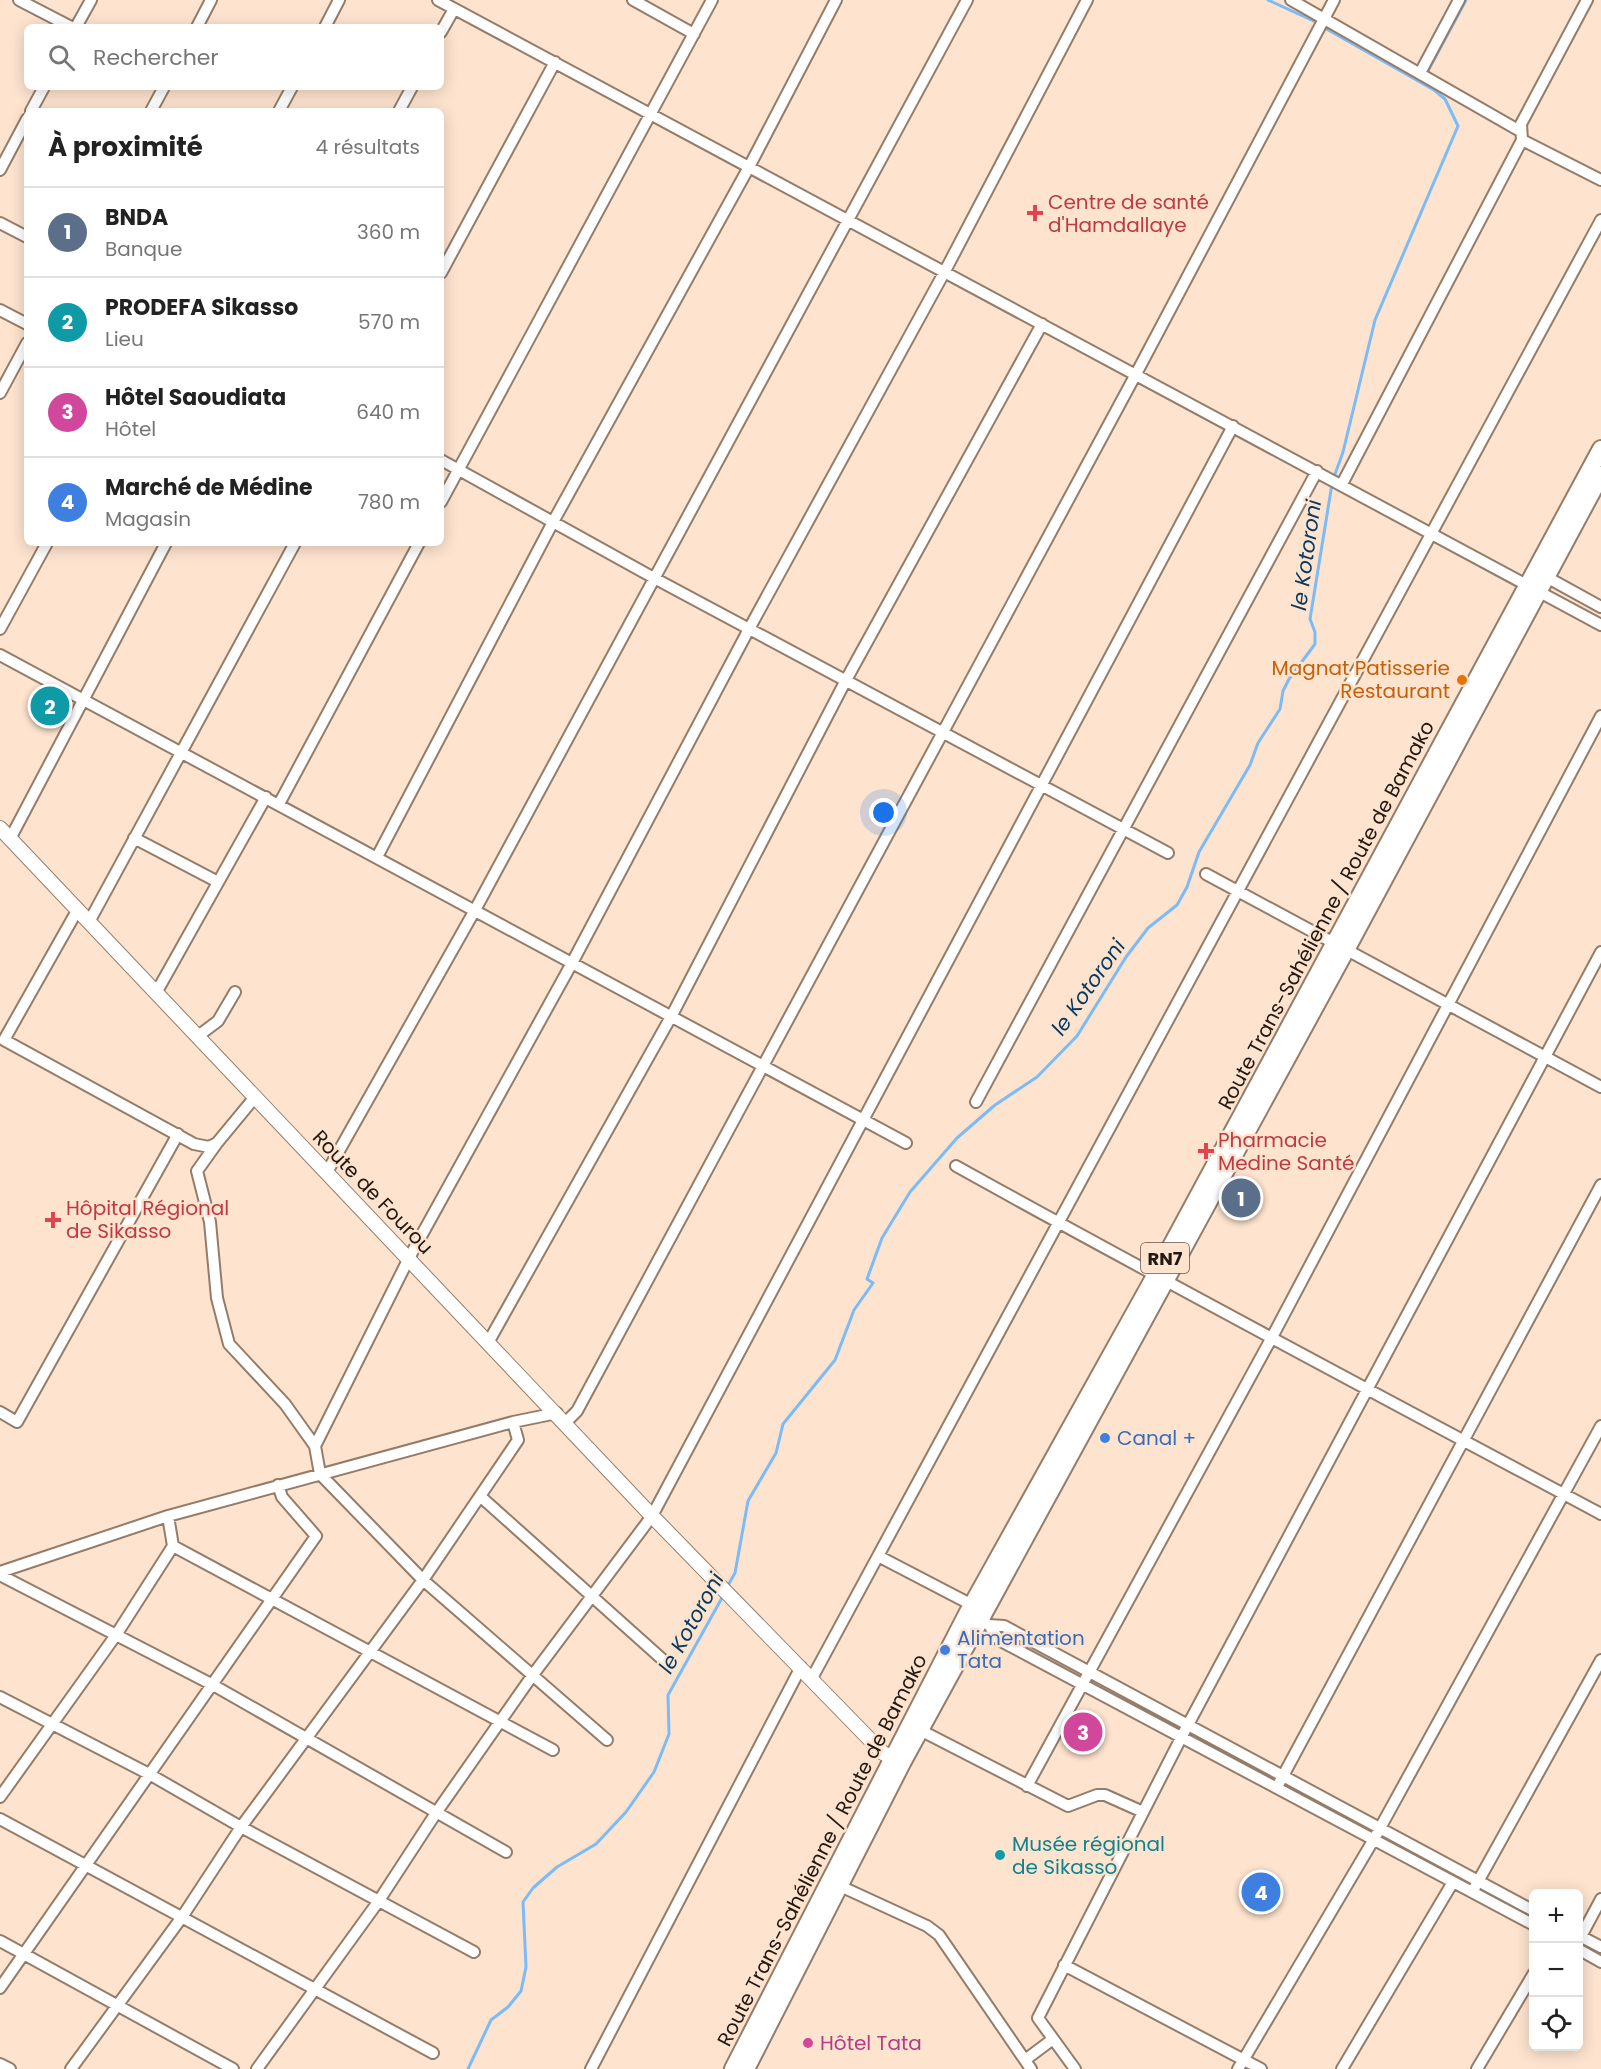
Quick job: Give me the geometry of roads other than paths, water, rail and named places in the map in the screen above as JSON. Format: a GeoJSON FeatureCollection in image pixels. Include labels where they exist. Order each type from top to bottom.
{"type":"FeatureCollection","features":[{"type":"Feature","properties":{"kind":"highway","name":"Route Trans-Sahélienne / Route de Bamako"},"geometry":{"type":"LineString","coordinates":[[733,2069],[897,1761],[979,1615],[1537,582],[1601,449]]}},
{"type":"Feature","properties":{"kind":"highway","name":"Route Trans-Sahélienne / Route de Bamako"},"geometry":{"type":"LineString","coordinates":[[1537,582],[1601,476]]}},
{"type":"Feature","properties":{"kind":"highway","name":"Route Trans-Sahélienne / Route de Bamako"},"geometry":{"type":"LineString","coordinates":[[746,2069],[840,1886],[897,1761],[920,1730],[979,1615]]}},
{"type":"Feature","properties":{"kind":"main road","name":"Route de Fourou"},"geometry":{"type":"LineString","coordinates":[[5,833],[489,1341],[652,1516],[883,1753],[897,1761]]}},
{"type":"Feature","properties":{"kind":"street"},"geometry":{"type":"LineString","coordinates":[[19,0],[65,24]]}},
{"type":"Feature","properties":{"kind":"street"},"geometry":{"type":"LineString","coordinates":[[78,24],[91,0]]}},
{"type":"Feature","properties":{"kind":"street"},"geometry":{"type":"LineString","coordinates":[[198,24],[211,0]]}},
{"type":"Feature","properties":{"kind":"street"},"geometry":{"type":"LineString","coordinates":[[327,24],[339,0]]}},
{"type":"Feature","properties":{"kind":"street"},"geometry":{"type":"LineString","coordinates":[[438,0],[1431,533],[1537,582],[1601,607]]}},
{"type":"Feature","properties":{"kind":"street"},"geometry":{"type":"LineString","coordinates":[[633,0],[694,34]]}},
{"type":"Feature","properties":{"kind":"street"},"geometry":{"type":"LineString","coordinates":[[444,496],[712,0]]}},
{"type":"Feature","properties":{"kind":"street"},"geometry":{"type":"LineString","coordinates":[[378,857],[553,522],[750,167],[836,0]]}},
{"type":"Feature","properties":{"kind":"street"},"geometry":{"type":"LineString","coordinates":[[327,1172],[475,910],[967,0]]}},
{"type":"Feature","properties":{"kind":"street"},"geometry":{"type":"LineString","coordinates":[[315,1446],[409,1258],[572,963],[749,629],[945,272],[1087,0]]}},
{"type":"Feature","properties":{"kind":"street"},"geometry":{"type":"LineString","coordinates":[[1291,0],[1321,23],[1419,73],[1521,136],[1601,180]]}},
{"type":"Feature","properties":{"kind":"street"},"geometry":{"type":"LineString","coordinates":[[0,1574],[168,1516],[513,1422],[561,1418],[577,1411],[1136,374],[1334,0]]}},
{"type":"Feature","properties":{"kind":"street"},"geometry":{"type":"LineString","coordinates":[[1419,73],[1459,0]]}},
{"type":"Feature","properties":{"kind":"street"},"geometry":{"type":"LineString","coordinates":[[1342,484],[1521,136],[1521,124],[1587,0]]}},
{"type":"Feature","properties":{"kind":"street"},"geometry":{"type":"LineString","coordinates":[[444,27],[454,9]]}},
{"type":"Feature","properties":{"kind":"street"},"geometry":{"type":"LineString","coordinates":[[444,267],[555,62]]}},
{"type":"Feature","properties":{"kind":"street"},"geometry":{"type":"LineString","coordinates":[[34,108],[42,90]]}},
{"type":"Feature","properties":{"kind":"street"},"geometry":{"type":"LineString","coordinates":[[153,108],[162,90]]}},
{"type":"Feature","properties":{"kind":"street"},"geometry":{"type":"LineString","coordinates":[[281,108],[290,90]]}},
{"type":"Feature","properties":{"kind":"street"},"geometry":{"type":"LineString","coordinates":[[401,108],[410,90]]}},
{"type":"Feature","properties":{"kind":"street"},"geometry":{"type":"LineString","coordinates":[[0,170],[24,125]]}},
{"type":"Feature","properties":{"kind":"street"},"geometry":{"type":"LineString","coordinates":[[812,1678],[1601,220]]}},
{"type":"Feature","properties":{"kind":"street"},"geometry":{"type":"LineString","coordinates":[[0,223],[24,235]]}},
{"type":"Feature","properties":{"kind":"street"},"geometry":{"type":"LineString","coordinates":[[0,310],[24,322]]}},
{"type":"Feature","properties":{"kind":"street"},"geometry":{"type":"LineString","coordinates":[[489,1341],[672,1015],[846,680],[1042,324]]}},
{"type":"Feature","properties":{"kind":"street"},"geometry":{"type":"LineString","coordinates":[[0,393],[24,349]]}},
{"type":"Feature","properties":{"kind":"street"},"geometry":{"type":"LineString","coordinates":[[257,2069],[378,1902],[436,1813],[532,1676],[652,1516],[1233,426]]}},
{"type":"Feature","properties":{"kind":"street"},"geometry":{"type":"LineString","coordinates":[[444,462],[654,578],[943,731],[1168,854]]}},
{"type":"Feature","properties":{"kind":"street"},"geometry":{"type":"LineString","coordinates":[[976,1102],[1123,828],[1321,472]]}},
{"type":"Feature","properties":{"kind":"street"},"geometry":{"type":"LineString","coordinates":[[0,630],[45,546]]}},
{"type":"Feature","properties":{"kind":"street"},"geometry":{"type":"LineString","coordinates":[[5,833],[82,699],[164,546]]}},
{"type":"Feature","properties":{"kind":"street"},"geometry":{"type":"LineString","coordinates":[[89,922],[293,546]]}},
{"type":"Feature","properties":{"kind":"street"},"geometry":{"type":"LineString","coordinates":[[279,804],[417,546]]}},
{"type":"Feature","properties":{"kind":"street"},"geometry":{"type":"LineString","coordinates":[[1537,582],[1601,625]]}},
{"type":"Feature","properties":{"kind":"street"},"geometry":{"type":"LineString","coordinates":[[0,655],[180,754],[378,857],[906,1143]]}},
{"type":"Feature","properties":{"kind":"street"},"geometry":{"type":"LineString","coordinates":[[1027,1786],[1271,1339],[1601,716]]}},
{"type":"Feature","properties":{"kind":"street"},"geometry":{"type":"LineString","coordinates":[[156,993],[266,797]]}},
{"type":"Feature","properties":{"kind":"street"},"geometry":{"type":"LineString","coordinates":[[134,838],[218,882]]}},
{"type":"Feature","properties":{"kind":"street"},"geometry":{"type":"LineString","coordinates":[[1206,874],[1601,1087]]}},
{"type":"Feature","properties":{"kind":"street"},"geometry":{"type":"LineString","coordinates":[[78,909],[4,1040],[194,1144],[209,1147],[218,1143]]}},
{"type":"Feature","properties":{"kind":"street"},"geometry":{"type":"LineString","coordinates":[[1075,2069],[1038,2018],[1182,1736],[1601,952]]}},
{"type":"Feature","properties":{"kind":"street"},"geometry":{"type":"LineString","coordinates":[[198,1036],[218,1021],[235,992]]}},
{"type":"Feature","properties":{"kind":"street"},"geometry":{"type":"LineString","coordinates":[[255,1097],[197,1171],[210,1222],[217,1298],[229,1344],[285,1404],[315,1446],[320,1474],[423,1580],[607,1740]]}},
{"type":"Feature","properties":{"kind":"street"},"geometry":{"type":"LineString","coordinates":[[0,1412],[17,1422],[178,1134]]}},
{"type":"Feature","properties":{"kind":"street"},"geometry":{"type":"LineString","coordinates":[[956,1166],[1271,1339],[1370,1388],[1601,1514]]}},
{"type":"Feature","properties":{"kind":"street"},"geometry":{"type":"LineString","coordinates":[[1277,1787],[1601,1185]]}},
{"type":"Feature","properties":{"kind":"street"},"geometry":{"type":"LineString","coordinates":[[71,2069],[182,1917],[242,1827],[423,1580],[518,1440],[513,1422]]}},
{"type":"Feature","properties":{"kind":"street"},"geometry":{"type":"LineString","coordinates":[[1241,2064],[1374,1839],[1601,1426]]}},
{"type":"Feature","properties":{"kind":"street"},"geometry":{"type":"LineString","coordinates":[[0,1988],[84,1864],[213,1685],[316,1536],[282,1497],[278,1485]]}},
{"type":"Feature","properties":{"kind":"street"},"geometry":{"type":"LineString","coordinates":[[480,1496],[662,1659]]}},
{"type":"Feature","properties":{"kind":"street"},"geometry":{"type":"LineString","coordinates":[[0,1797],[116,1635],[173,1546],[168,1516]]}},
{"type":"Feature","properties":{"kind":"street"},"geometry":{"type":"LineString","coordinates":[[173,1546],[553,1750]]}},
{"type":"Feature","properties":{"kind":"street"},"geometry":{"type":"LineString","coordinates":[[878,1556],[979,1615],[1004,1626],[1529,1909]]}},
{"type":"Feature","properties":{"kind":"street"},"geometry":{"type":"LineString","coordinates":[[0,1574],[213,1685],[506,1852]]}},
{"type":"Feature","properties":{"kind":"street"},"geometry":{"type":"LineString","coordinates":[[979,1615],[999,1640],[1529,1923]]}},
{"type":"Feature","properties":{"kind":"street"},"geometry":{"type":"LineString","coordinates":[[1472,1892],[1601,1660]]}},
{"type":"Feature","properties":{"kind":"street"},"geometry":{"type":"LineString","coordinates":[[591,2069],[801,1667]]}},
{"type":"Feature","properties":{"kind":"street"},"geometry":{"type":"LineString","coordinates":[[0,1696],[149,1774],[378,1902],[474,1952]]}},
{"type":"Feature","properties":{"kind":"street"},"geometry":{"type":"LineString","coordinates":[[920,1730],[1068,1806],[1097,1795],[1105,1795],[1143,1812]]}},
{"type":"Feature","properties":{"kind":"street"},"geometry":{"type":"LineString","coordinates":[[0,1819],[433,2053]]}},
{"type":"Feature","properties":{"kind":"street"},"geometry":{"type":"LineString","coordinates":[[1342,2069],[1453,1882]]}},
{"type":"Feature","properties":{"kind":"street"},"geometry":{"type":"LineString","coordinates":[[840,1886],[927,1926],[939,1935],[1028,2064],[1053,2039]]}},
{"type":"Feature","properties":{"kind":"street"},"geometry":{"type":"LineString","coordinates":[[1583,1931],[1601,1899]]}},
{"type":"Feature","properties":{"kind":"street"},"geometry":{"type":"LineString","coordinates":[[1583,1940],[1601,1947]]}},
{"type":"Feature","properties":{"kind":"street"},"geometry":{"type":"LineString","coordinates":[[0,1941],[233,2069]]}},
{"type":"Feature","properties":{"kind":"street"},"geometry":{"type":"LineString","coordinates":[[1583,1952],[1601,1962]]}},
{"type":"Feature","properties":{"kind":"street"},"geometry":{"type":"LineString","coordinates":[[1064,1965],[1241,2064],[1261,2069]]}},
{"type":"Feature","properties":{"kind":"street"},"geometry":{"type":"LineString","coordinates":[[1477,2069],[1529,1980]]}},
{"type":"Feature","properties":{"kind":"street"},"geometry":{"type":"LineString","coordinates":[[0,2064],[10,2069]]}},
{"type":"Feature","properties":{"kind":"waterway","name":"le Kotoroni"},"geometry":{"type":"LineString","coordinates":[[1268,0],[1318,23]]}},
{"type":"Feature","properties":{"kind":"waterway"},"geometry":{"type":"LineString","coordinates":[[1428,71],[1466,0]]}},
{"type":"Feature","properties":{"kind":"waterway","name":"le Kotoroni"},"geometry":{"type":"LineString","coordinates":[[1323,27],[1434,90],[1445,99],[1458,126],[1375,320],[1343,452],[1334,477]]}},
{"type":"Feature","properties":{"kind":"waterway","name":"le Kotoroni"},"geometry":{"type":"LineString","coordinates":[[727,1587],[735,1573],[748,1501],[776,1453],[783,1424],[835,1360],[854,1310],[873,1283],[867,1279],[882,1238],[910,1192],[957,1138],[995,1105],[1037,1077],[1077,1036],[1126,957],[1148,928],[1177,905],[1187,887],[1199,852],[1250,765],[1258,743],[1280,709],[1283,691],[1289,679],[1315,644],[1315,632],[1310,619],[1332,484]]}},
{"type":"Feature","properties":{"kind":"waterway","name":"le Kotoroni"},"geometry":{"type":"LineString","coordinates":[[468,2069],[491,2020],[508,2007],[521,1991],[526,1967],[523,1902],[533,1888],[557,1867],[596,1844],[626,1812],[654,1772],[669,1734],[668,1695],[723,1596]]}},
{"type":"Feature","properties":{"kind":"place","name":"Centre de santé d'Hamdallaye"},"geometry":{"type":"Point","coordinates":[1035,213]}},
{"type":"Feature","properties":{"kind":"place","name":"Magnat Patisserie Restaurant"},"geometry":{"type":"Point","coordinates":[1462,680]}},
{"type":"Feature","properties":{"kind":"place","name":"PRODEFA Sikasso"},"geometry":{"type":"Point","coordinates":[50,706]}},
{"type":"Feature","properties":{"kind":"place","name":"Pharmacie Medine Santé"},"geometry":{"type":"Point","coordinates":[1206,1151]}},
{"type":"Feature","properties":{"kind":"place","name":"BNDA"},"geometry":{"type":"Point","coordinates":[1241,1198]}},
{"type":"Feature","properties":{"kind":"place","name":"Hôpital Régional de Sikasso"},"geometry":{"type":"Point","coordinates":[53,1220]}},
{"type":"Feature","properties":{"kind":"place","name":"Canal +"},"geometry":{"type":"Point","coordinates":[1105,1438]}},
{"type":"Feature","properties":{"kind":"place","name":"Alimentation Tata"},"geometry":{"type":"Point","coordinates":[945,1650]}},
{"type":"Feature","properties":{"kind":"place","name":"Hôtel Saoudiata"},"geometry":{"type":"Point","coordinates":[1083,1732]}},
{"type":"Feature","properties":{"kind":"place","name":"Musée régional de Sikasso"},"geometry":{"type":"Point","coordinates":[1000,1855]}},
{"type":"Feature","properties":{"kind":"place","name":"Marché de Médine"},"geometry":{"type":"Point","coordinates":[1261,1892]}},
{"type":"Feature","properties":{"kind":"place","name":"Hôtel Tata"},"geometry":{"type":"Point","coordinates":[808,2043]}}]}
